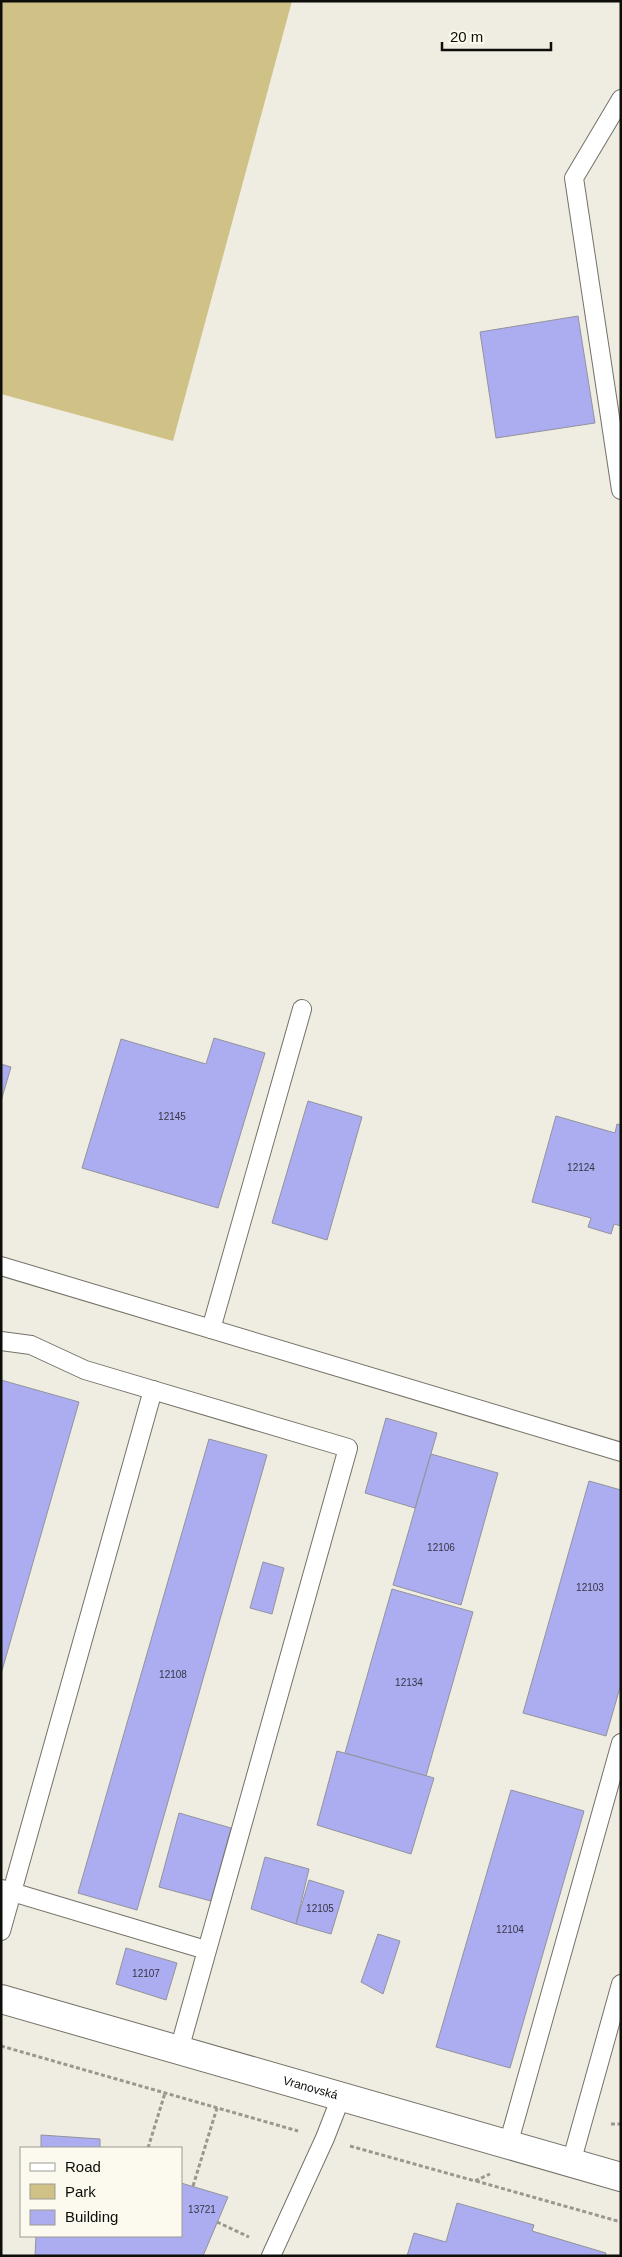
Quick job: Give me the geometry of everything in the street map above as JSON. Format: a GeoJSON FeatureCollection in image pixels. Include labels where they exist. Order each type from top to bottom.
{"type":"FeatureCollection","features":[{"type":"Feature","properties":{"kind":"street","name":"Vranovská"},"geometry":{"type":"LineString","coordinates":[[1,1999],[621,2177]]}},
{"type":"Feature","properties":{"kind":"lane"},"geometry":{"type":"LineString","coordinates":[[621,99],[574,178],[621,490]]}},
{"type":"Feature","properties":{"kind":"lane"},"geometry":{"type":"LineString","coordinates":[[211,1329],[302,1009]]}},
{"type":"Feature","properties":{"kind":"lane"},"geometry":{"type":"LineString","coordinates":[[1,1266],[621,1452]]}},
{"type":"Feature","properties":{"kind":"lane"},"geometry":{"type":"LineString","coordinates":[[1,1341],[31,1345],[85,1370],[348,1448],[179,2050]]}},
{"type":"Feature","properties":{"kind":"lane"},"geometry":{"type":"LineString","coordinates":[[1,1931],[7,1891],[152,1390]]}},
{"type":"Feature","properties":{"kind":"lane"},"geometry":{"type":"LineString","coordinates":[[508,2144],[621,1743]]}},
{"type":"Feature","properties":{"kind":"lane"},"geometry":{"type":"LineString","coordinates":[[7,1891],[206,1950]]}},
{"type":"Feature","properties":{"kind":"lane"},"geometry":{"type":"LineString","coordinates":[[571,2163],[621,1984]]}},
{"type":"Feature","properties":{"kind":"lane"},"geometry":{"type":"LineString","coordinates":[[273,2252],[325,2138],[341,2097]]}},
{"type":"Feature","properties":{"kind":"path"},"geometry":{"type":"LineString","coordinates":[[148,2147],[165,2092]]}},
{"type":"Feature","properties":{"kind":"path"},"geometry":{"type":"LineString","coordinates":[[193,2186],[217,2108]]}},
{"type":"Feature","properties":{"kind":"path"},"geometry":{"type":"LineString","coordinates":[[475,2181],[621,2222]]}},
{"type":"Feature","properties":{"kind":"path"},"geometry":{"type":"LineString","coordinates":[[217,2222],[273,2252]]}},
{"type":"Feature","properties":{"kind":"green space"},"geometry":{"type":"Polygon","coordinates":[[[1,1],[292,1],[173,441],[1,394],[1,1]]]}},
{"type":"Feature","properties":{"kind":"building"},"geometry":{"type":"Polygon","coordinates":[[[578,316],[595,423],[496,438],[480,332],[578,316]]]}},
{"type":"Feature","properties":{"kind":"building"},"geometry":{"type":"Polygon","coordinates":[[[214,1038],[265,1053],[218,1208],[82,1168],[121,1039],[206,1064],[214,1038]]]}},
{"type":"Feature","properties":{"kind":"building"},"geometry":{"type":"Polygon","coordinates":[[[1,1064],[11,1067],[1,1101],[1,1064]]]}},
{"type":"Feature","properties":{"kind":"building"},"geometry":{"type":"Polygon","coordinates":[[[308,1101],[362,1117],[327,1240],[272,1223],[308,1101]]]}},
{"type":"Feature","properties":{"kind":"building"},"geometry":{"type":"Polygon","coordinates":[[[556,1116],[615,1133],[617,1124],[621,1125],[621,1226],[614,1224],[611,1234],[588,1227],[591,1218],[532,1202],[556,1116]]]}},
{"type":"Feature","properties":{"kind":"building"},"geometry":{"type":"Polygon","coordinates":[[[1,1380],[79,1402],[1,1674],[1,1380]]]}},
{"type":"Feature","properties":{"kind":"building"},"geometry":{"type":"Polygon","coordinates":[[[386,1418],[437,1433],[415,1508],[365,1493],[386,1418]]]}},
{"type":"Feature","properties":{"kind":"building"},"geometry":{"type":"Polygon","coordinates":[[[209,1439],[267,1455],[137,1910],[78,1893],[209,1439]]]}},
{"type":"Feature","properties":{"kind":"building"},"geometry":{"type":"Polygon","coordinates":[[[431,1454],[498,1473],[461,1605],[393,1585],[431,1454]]]}},
{"type":"Feature","properties":{"kind":"building"},"geometry":{"type":"Polygon","coordinates":[[[589,1481],[621,1490],[621,1684],[606,1736],[523,1713],[589,1481]]]}},
{"type":"Feature","properties":{"kind":"building"},"geometry":{"type":"Polygon","coordinates":[[[263,1562],[284,1568],[272,1614],[250,1608],[263,1562]]]}},
{"type":"Feature","properties":{"kind":"building"},"geometry":{"type":"Polygon","coordinates":[[[392,1589],[473,1612],[426,1776],[345,1753],[392,1589]]]}},
{"type":"Feature","properties":{"kind":"building"},"geometry":{"type":"Polygon","coordinates":[[[337,1751],[434,1778],[411,1854],[317,1825],[337,1751]]]}},
{"type":"Feature","properties":{"kind":"building"},"geometry":{"type":"Polygon","coordinates":[[[511,1790],[584,1811],[510,2068],[436,2047],[511,1790]]]}},
{"type":"Feature","properties":{"kind":"building"},"geometry":{"type":"Polygon","coordinates":[[[179,1813],[231,1828],[211,1901],[159,1887],[179,1813]]]}},
{"type":"Feature","properties":{"kind":"building"},"geometry":{"type":"Polygon","coordinates":[[[265,1857],[309,1869],[296,1924],[251,1909],[265,1857]]]}},
{"type":"Feature","properties":{"kind":"building"},"geometry":{"type":"Polygon","coordinates":[[[309,1880],[344,1891],[331,1934],[296,1924],[309,1880]]]}},
{"type":"Feature","properties":{"kind":"building"},"geometry":{"type":"Polygon","coordinates":[[[378,1934],[400,1941],[383,1994],[361,1982],[378,1934]]]}},
{"type":"Feature","properties":{"kind":"building"},"geometry":{"type":"Polygon","coordinates":[[[126,1948],[177,1963],[166,2000],[116,1984],[126,1948]]]}},
{"type":"Feature","properties":{"kind":"building"},"geometry":{"type":"Polygon","coordinates":[[[41,2135],[100,2139],[100,2147],[41,2147],[41,2135]]]}},
{"type":"Feature","properties":{"kind":"building"},"geometry":{"type":"Polygon","coordinates":[[[182,2183],[228,2197],[203,2256],[35,2256],[36,2237],[182,2237],[182,2183]]]}},
{"type":"Feature","properties":{"kind":"building"},"geometry":{"type":"Polygon","coordinates":[[[457,2203],[534,2225],[532,2231],[606,2253],[605,2256],[407,2256],[414,2233],[446,2242],[457,2203]]]}}]}
